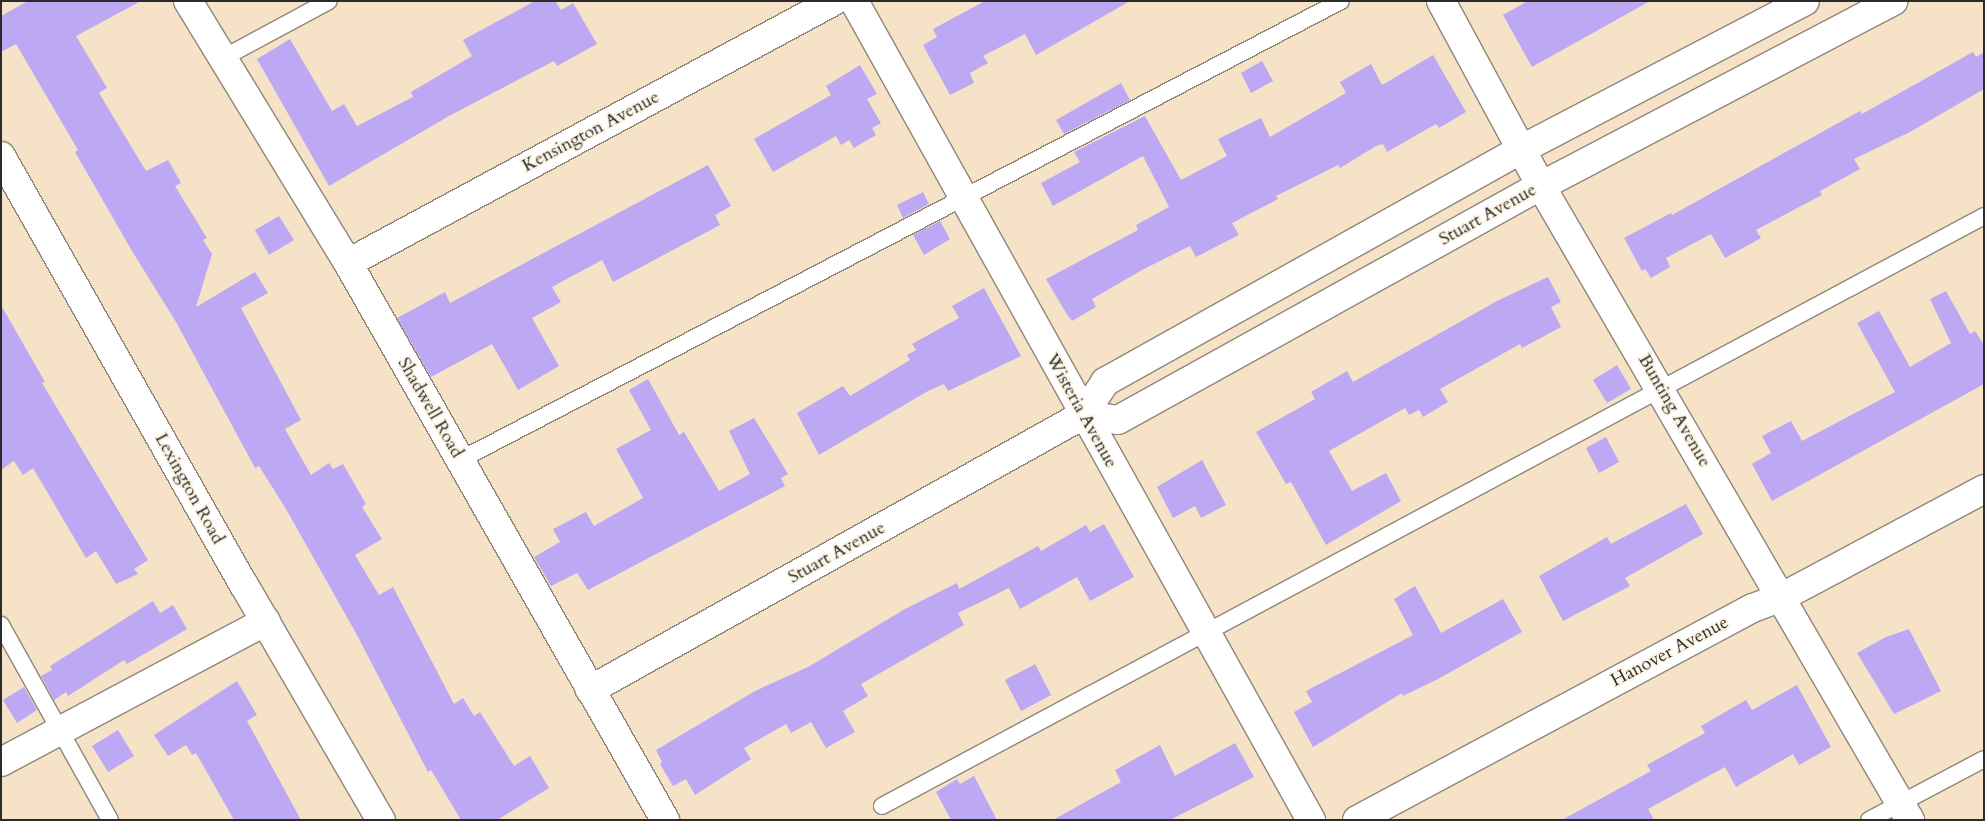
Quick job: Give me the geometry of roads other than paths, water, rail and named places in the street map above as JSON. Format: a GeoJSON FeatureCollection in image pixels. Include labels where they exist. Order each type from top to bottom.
{"type":"FeatureCollection","features":[{"type":"Feature","properties":{"kind":"street","name":"Shadwell Road"},"geometry":{"type":"LineString","coordinates":[[188,1],[348,264],[665,820]]}},
{"type":"Feature","properties":{"kind":"street","name":"Kensington Avenue"},"geometry":{"type":"LineString","coordinates":[[348,264],[834,1]]}},
{"type":"Feature","properties":{"kind":"street","name":"Wisteria Avenue"},"geometry":{"type":"LineString","coordinates":[[854,1],[1083,416],[1311,820]]}},
{"type":"Feature","properties":{"kind":"street","name":"Bunting Avenue"},"geometry":{"type":"LineString","coordinates":[[1441,1],[1522,149],[1540,186],[1906,811]]}},
{"type":"Feature","properties":{"kind":"street","name":"Stuart Avenue"},"geometry":{"type":"LineString","coordinates":[[590,690],[1083,416],[1105,382],[1522,149],[1804,1]]}},
{"type":"Feature","properties":{"kind":"street","name":"Stuart Avenue"},"geometry":{"type":"LineString","coordinates":[[1083,416],[1118,420],[1540,186],[1893,1]]}},
{"type":"Feature","properties":{"kind":"street","name":"Lexington Road"},"geometry":{"type":"LineString","coordinates":[[1,156],[381,820]]}},
{"type":"Feature","properties":{"kind":"street","name":"Hanover Avenue"},"geometry":{"type":"LineString","coordinates":[[1357,820],[1753,608],[1782,597],[1984,489]]}},
{"type":"Feature","properties":{"kind":"street"},"geometry":{"type":"LineString","coordinates":[[1,762],[266,621]]}},
{"type":"Feature","properties":{"kind":"lane"},"geometry":{"type":"LineString","coordinates":[[223,58],[329,1]]}},
{"type":"Feature","properties":{"kind":"lane"},"geometry":{"type":"LineString","coordinates":[[460,460],[1341,1]]}},
{"type":"Feature","properties":{"kind":"lane"},"geometry":{"type":"LineString","coordinates":[[882,806],[1984,216]]}},
{"type":"Feature","properties":{"kind":"lane"},"geometry":{"type":"LineString","coordinates":[[1,625],[110,820]]}},
{"type":"Feature","properties":{"kind":"lane"},"geometry":{"type":"LineString","coordinates":[[1870,820],[1906,811],[1984,759]]}}]}
